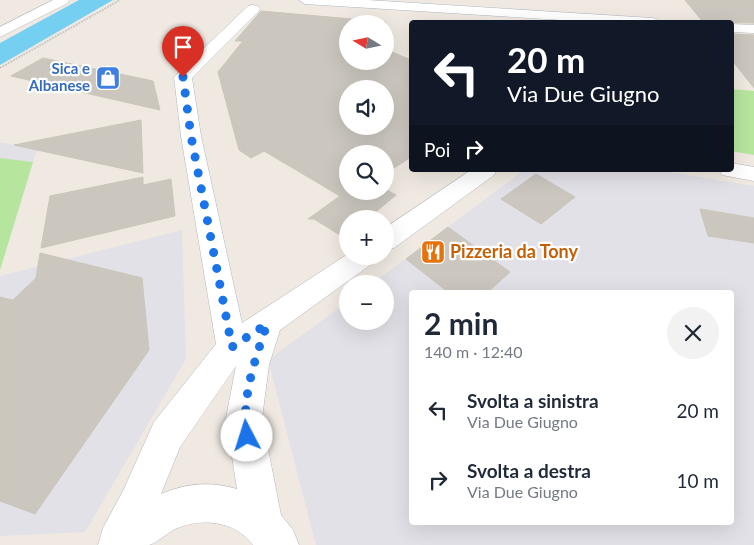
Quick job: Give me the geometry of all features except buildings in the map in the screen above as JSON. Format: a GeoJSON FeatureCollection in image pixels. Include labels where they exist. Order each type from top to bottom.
{"type":"FeatureCollection","features":[{"type":"Feature","properties":{"kind":"street"},"geometry":{"type":"LineString","coordinates":[[0,33],[63,0]]}},
{"type":"Feature","properties":{"kind":"street"},"geometry":{"type":"LineString","coordinates":[[305,0],[620,20]]}},
{"type":"Feature","properties":{"kind":"street"},"geometry":{"type":"LineString","coordinates":[[232,347],[191,136],[183,77],[253,9]]}},
{"type":"Feature","properties":{"kind":"street"},"geometry":{"type":"LineString","coordinates":[[734,28],[754,29]]}},
{"type":"Feature","properties":{"kind":"street"},"geometry":{"type":"LineString","coordinates":[[734,171],[754,174]]}},
{"type":"Feature","properties":{"kind":"street"},"geometry":{"type":"LineString","coordinates":[[394,235],[483,172]]}},
{"type":"Feature","properties":{"kind":"street"},"geometry":{"type":"LineString","coordinates":[[117,544],[138,505],[167,435],[232,347],[351,265]]}},
{"type":"Feature","properties":{"kind":"street"},"geometry":{"type":"LineString","coordinates":[[267,324],[253,365],[244,418],[271,535]]}},
{"type":"Feature","properties":{"kind":"street"},"geometry":{"type":"LineString","coordinates":[[117,544],[144,523],[171,510],[197,503],[221,503],[244,511],[271,535]]}},
{"type":"Feature","properties":{"kind":"path"},"geometry":{"type":"LineString","coordinates":[[0,68],[120,0]]}},
{"type":"Feature","properties":{"kind":"shaded area"},"geometry":{"type":"Polygon","coordinates":[[[0,142],[37,150],[0,270],[0,142]]]}},
{"type":"Feature","properties":{"kind":"shaded area"},"geometry":{"type":"Polygon","coordinates":[[[521,172],[669,172],[754,186],[754,545],[316,545],[268,360],[339,308],[339,330],[394,330],[394,275],[384,275],[521,172]]]}},
{"type":"Feature","properties":{"kind":"shaded area"},"geometry":{"type":"Polygon","coordinates":[[[182,230],[186,359],[85,532],[0,536],[0,276],[182,230]]]}},
{"type":"Feature","properties":{"kind":"green space"},"geometry":{"type":"Polygon","coordinates":[[[734,89],[754,91],[754,155],[734,152],[734,89]]]}},
{"type":"Feature","properties":{"kind":"green space"},"geometry":{"type":"Polygon","coordinates":[[[0,158],[33,162],[0,270],[0,158]]]}},
{"type":"Feature","properties":{"kind":"water"},"geometry":{"type":"Polygon","coordinates":[[[79,0],[113,0],[0,65],[0,43],[79,0]]]}},
{"type":"Feature","properties":{"kind":"place","name":"Sica e Albanese"},"geometry":{"type":"Point","coordinates":[108,78]}},
{"type":"Feature","properties":{"kind":"place","name":"Pizzeria da Tony"},"geometry":{"type":"Point","coordinates":[433,252]}},
{"type":"Feature","properties":{"kind":"route"},"geometry":{"type":"LineString","coordinates":[[183,77],[191,136],[232,347],[267,324],[253,365],[244,418],[247,436]]}}]}
